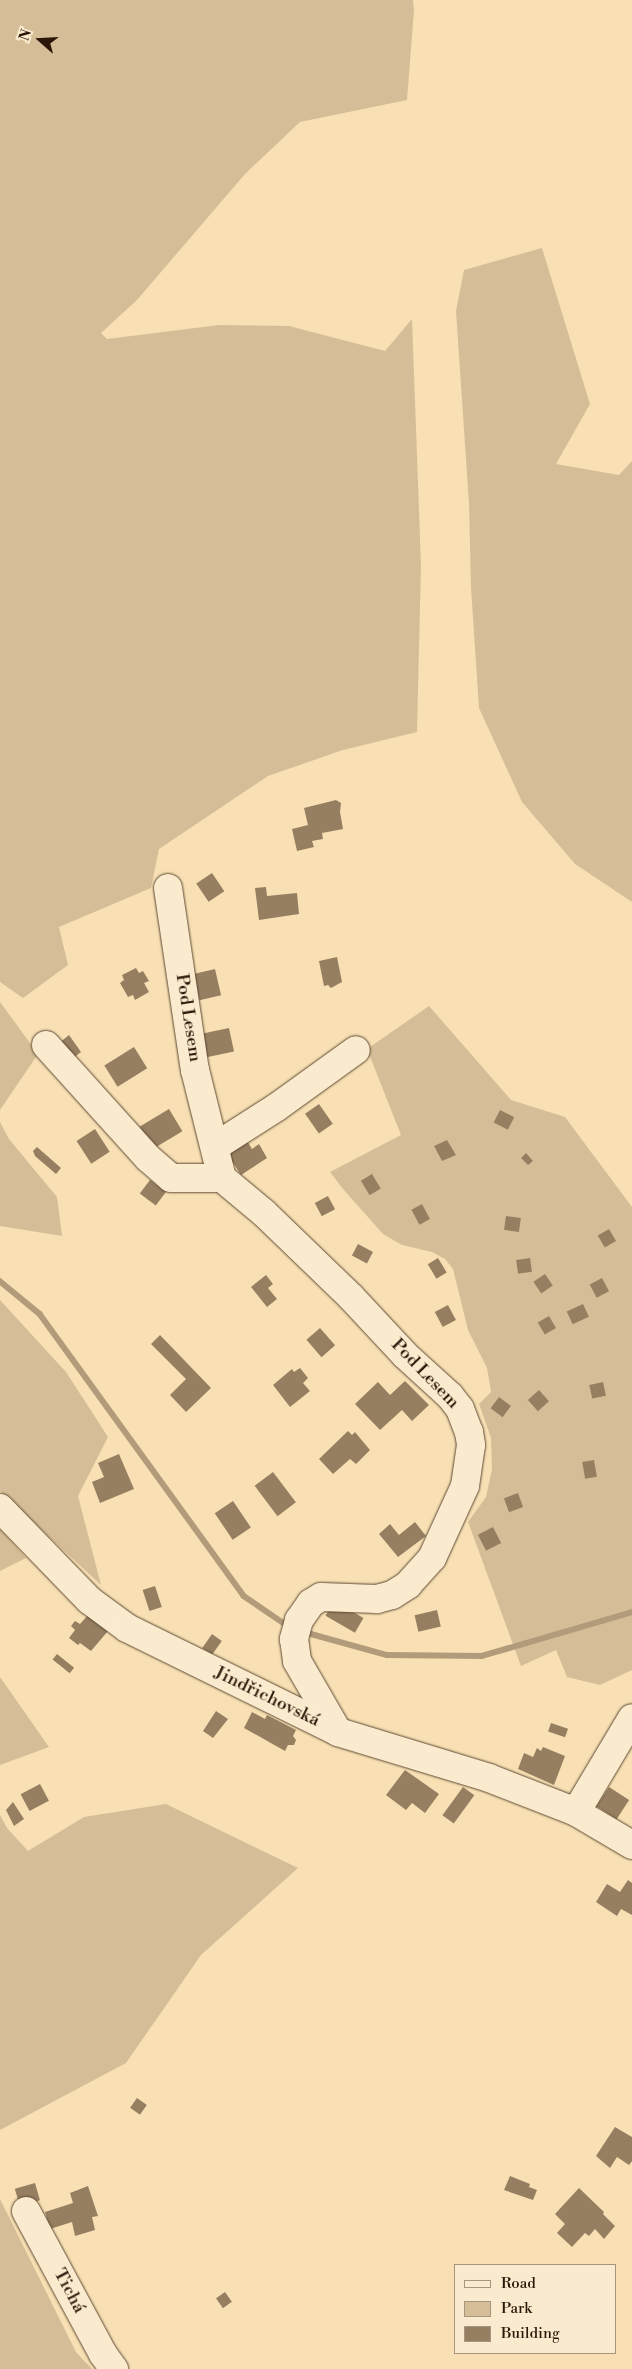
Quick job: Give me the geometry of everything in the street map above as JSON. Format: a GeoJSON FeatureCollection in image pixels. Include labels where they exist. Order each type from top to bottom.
{"type":"FeatureCollection","features":[{"type":"Feature","properties":{"kind":"street","name":"Pod Lesem"},"geometry":{"type":"LineString","coordinates":[[168,888],[195,1070],[216,1146],[222,1178],[264,1214],[324,1271],[406,1355],[450,1396],[460,1409],[469,1432],[471,1445],[465,1486],[432,1558],[408,1585],[392,1595],[377,1599],[322,1597],[311,1603],[299,1620],[294,1639],[297,1661],[338,1732]]}},
{"type":"Feature","properties":{"kind":"street"},"geometry":{"type":"LineString","coordinates":[[46,1045],[148,1158],[171,1178],[222,1178]]}},
{"type":"Feature","properties":{"kind":"street"},"geometry":{"type":"LineString","coordinates":[[216,1146],[277,1107],[356,1050]]}},
{"type":"Feature","properties":{"kind":"street","name":"Jindřichovská"},"geometry":{"type":"LineString","coordinates":[[0,1508],[89,1600],[128,1628],[338,1732],[489,1778],[576,1812],[632,1844]]}},
{"type":"Feature","properties":{"kind":"street"},"geometry":{"type":"LineString","coordinates":[[576,1812],[632,1718]]}},
{"type":"Feature","properties":{"kind":"street","name":"Tichá"},"geometry":{"type":"LineString","coordinates":[[26,2210],[103,2354],[114,2369]]}},
{"type":"Feature","properties":{"kind":"green space"},"geometry":{"type":"Polygon","coordinates":[[[0,0],[413,0],[414,10],[407,100],[300,122],[245,174],[137,300],[101,333],[107,339],[219,325],[289,326],[385,351],[412,319],[421,565],[417,732],[343,750],[268,776],[159,849],[151,888],[59,927],[68,965],[23,998],[0,982],[0,0]]]}},
{"type":"Feature","properties":{"kind":"green space"},"geometry":{"type":"Polygon","coordinates":[[[542,248],[590,404],[556,464],[619,475],[632,461],[632,902],[575,864],[522,802],[479,708],[471,588],[469,504],[456,311],[464,270],[542,248]]]}},
{"type":"Feature","properties":{"kind":"green space"},"geometry":{"type":"Polygon","coordinates":[[[0,1002],[38,1054],[0,1110],[0,1002]]]}},
{"type":"Feature","properties":{"kind":"green space"},"geometry":{"type":"Polygon","coordinates":[[[429,1006],[511,1100],[565,1117],[632,1207],[632,1670],[600,1685],[567,1677],[556,1650],[521,1666],[468,1522],[486,1497],[492,1469],[491,1438],[479,1404],[491,1392],[487,1368],[468,1330],[453,1269],[445,1259],[432,1252],[402,1245],[383,1234],[330,1172],[401,1135],[367,1049],[429,1006]]]}},
{"type":"Feature","properties":{"kind":"green space"},"geometry":{"type":"Polygon","coordinates":[[[0,1122],[9,1139],[57,1197],[62,1236],[0,1226],[0,1122]]]}},
{"type":"Feature","properties":{"kind":"green space"},"geometry":{"type":"Polygon","coordinates":[[[0,1300],[66,1372],[108,1437],[78,1496],[101,1585],[0,1491],[0,1300]]]}},
{"type":"Feature","properties":{"kind":"green space"},"geometry":{"type":"Polygon","coordinates":[[[0,1529],[26,1558],[0,1571],[0,1529]]]}},
{"type":"Feature","properties":{"kind":"green space"},"geometry":{"type":"Polygon","coordinates":[[[0,1677],[49,1747],[0,1765],[0,1677]]]}},
{"type":"Feature","properties":{"kind":"green space"},"geometry":{"type":"Polygon","coordinates":[[[166,1804],[298,1868],[201,1955],[126,2063],[0,2130],[0,1815],[7,1828],[28,1851],[84,1817],[166,1804]]]}},
{"type":"Feature","properties":{"kind":"green space"},"geometry":{"type":"Polygon","coordinates":[[[0,2199],[76,2352],[92,2369],[0,2369],[0,2199]]]}},
{"type":"Feature","properties":{"kind":"building"},"geometry":{"type":"Polygon","coordinates":[[[336,800],[341,803],[340,812],[343,829],[322,833],[323,839],[312,841],[314,847],[297,851],[292,829],[308,825],[304,808],[336,800]]]}},
{"type":"Feature","properties":{"kind":"building"},"geometry":{"type":"Polygon","coordinates":[[[212,873],[224,891],[209,902],[196,884],[212,873]]]}},
{"type":"Feature","properties":{"kind":"building"},"geometry":{"type":"Polygon","coordinates":[[[266,887],[267,896],[297,893],[299,914],[259,920],[255,888],[266,887]]]}},
{"type":"Feature","properties":{"kind":"building"},"geometry":{"type":"Polygon","coordinates":[[[337,957],[342,982],[331,988],[328,985],[324,986],[319,961],[337,957]]]}},
{"type":"Feature","properties":{"kind":"building"},"geometry":{"type":"Polygon","coordinates":[[[136,968],[139,973],[143,971],[149,981],[144,983],[149,992],[135,1000],[133,995],[128,997],[120,983],[124,980],[122,975],[136,968]]]}},
{"type":"Feature","properties":{"kind":"building"},"geometry":{"type":"Polygon","coordinates":[[[215,969],[221,995],[200,1000],[194,974],[215,969]]]}},
{"type":"Feature","properties":{"kind":"building"},"geometry":{"type":"Polygon","coordinates":[[[229,1028],[234,1051],[207,1057],[202,1034],[229,1028]]]}},
{"type":"Feature","properties":{"kind":"building"},"geometry":{"type":"Polygon","coordinates":[[[69,1035],[81,1052],[72,1059],[58,1044],[69,1035]]]}},
{"type":"Feature","properties":{"kind":"building"},"geometry":{"type":"Polygon","coordinates":[[[134,1047],[147,1068],[118,1087],[104,1066],[134,1047]]]}},
{"type":"Feature","properties":{"kind":"building"},"geometry":{"type":"Polygon","coordinates":[[[319,1104],[333,1124],[319,1133],[305,1114],[319,1104]]]}},
{"type":"Feature","properties":{"kind":"building"},"geometry":{"type":"Polygon","coordinates":[[[169,1109],[182,1131],[153,1149],[140,1127],[169,1109]]]}},
{"type":"Feature","properties":{"kind":"building"},"geometry":{"type":"Polygon","coordinates":[[[500,1110],[514,1117],[508,1130],[494,1122],[500,1110]]]}},
{"type":"Feature","properties":{"kind":"building"},"geometry":{"type":"Polygon","coordinates":[[[95,1129],[110,1152],[91,1164],[77,1141],[95,1129]]]}},
{"type":"Feature","properties":{"kind":"building"},"geometry":{"type":"Polygon","coordinates":[[[246,1139],[252,1149],[259,1144],[267,1158],[241,1175],[226,1152],[246,1139]]]}},
{"type":"Feature","properties":{"kind":"building"},"geometry":{"type":"Polygon","coordinates":[[[447,1140],[456,1155],[442,1161],[434,1146],[447,1140]]]}},
{"type":"Feature","properties":{"kind":"building"},"geometry":{"type":"Polygon","coordinates":[[[37,1147],[61,1168],[56,1174],[35,1156],[33,1151],[37,1147]]]}},
{"type":"Feature","properties":{"kind":"building"},"geometry":{"type":"Polygon","coordinates":[[[526,1153],[533,1161],[528,1165],[521,1158],[526,1153]]]}},
{"type":"Feature","properties":{"kind":"building"},"geometry":{"type":"Polygon","coordinates":[[[372,1174],[381,1189],[370,1195],[361,1181],[372,1174]]]}},
{"type":"Feature","properties":{"kind":"building"},"geometry":{"type":"Polygon","coordinates":[[[150,1180],[166,1192],[156,1206],[140,1194],[150,1180]]]}},
{"type":"Feature","properties":{"kind":"building"},"geometry":{"type":"Polygon","coordinates":[[[328,1196],[335,1209],[322,1216],[315,1203],[328,1196]]]}},
{"type":"Feature","properties":{"kind":"building"},"geometry":{"type":"Polygon","coordinates":[[[422,1204],[430,1219],[419,1225],[411,1210],[422,1204]]]}},
{"type":"Feature","properties":{"kind":"building"},"geometry":{"type":"Polygon","coordinates":[[[506,1216],[521,1218],[519,1232],[504,1230],[506,1216]]]}},
{"type":"Feature","properties":{"kind":"building"},"geometry":{"type":"Polygon","coordinates":[[[609,1229],[616,1241],[605,1248],[598,1236],[609,1229]]]}},
{"type":"Feature","properties":{"kind":"building"},"geometry":{"type":"Polygon","coordinates":[[[358,1244],[373,1252],[367,1263],[352,1255],[358,1244]]]}},
{"type":"Feature","properties":{"kind":"building"},"geometry":{"type":"Polygon","coordinates":[[[438,1258],[447,1273],[436,1279],[428,1264],[438,1258]]]}},
{"type":"Feature","properties":{"kind":"building"},"geometry":{"type":"Polygon","coordinates":[[[530,1258],[532,1272],[518,1274],[516,1260],[530,1258]]]}},
{"type":"Feature","properties":{"kind":"building"},"geometry":{"type":"Polygon","coordinates":[[[545,1274],[553,1286],[541,1293],[533,1282],[545,1274]]]}},
{"type":"Feature","properties":{"kind":"building"},"geometry":{"type":"Polygon","coordinates":[[[266,1275],[273,1284],[268,1288],[277,1299],[267,1307],[251,1287],[266,1275]]]}},
{"type":"Feature","properties":{"kind":"building"},"geometry":{"type":"Polygon","coordinates":[[[602,1278],[609,1291],[597,1298],[590,1285],[602,1278]]]}},
{"type":"Feature","properties":{"kind":"building"},"geometry":{"type":"Polygon","coordinates":[[[583,1304],[589,1317],[573,1324],[567,1312],[583,1304]]]}},
{"type":"Feature","properties":{"kind":"building"},"geometry":{"type":"Polygon","coordinates":[[[448,1305],[456,1320],[443,1327],[435,1312],[448,1305]]]}},
{"type":"Feature","properties":{"kind":"building"},"geometry":{"type":"Polygon","coordinates":[[[549,1316],[556,1328],[545,1335],[538,1322],[549,1316]]]}},
{"type":"Feature","properties":{"kind":"building"},"geometry":{"type":"Polygon","coordinates":[[[320,1328],[335,1345],[322,1357],[306,1340],[320,1328]]]}},
{"type":"Feature","properties":{"kind":"building"},"geometry":{"type":"Polygon","coordinates":[[[160,1335],[211,1388],[186,1412],[170,1395],[186,1379],[151,1344],[160,1335]]]}},
{"type":"Feature","properties":{"kind":"building"},"geometry":{"type":"Polygon","coordinates":[[[300,1368],[308,1378],[303,1383],[310,1391],[290,1407],[273,1385],[292,1369],[294,1372],[300,1368]]]}},
{"type":"Feature","properties":{"kind":"building"},"geometry":{"type":"Polygon","coordinates":[[[405,1381],[429,1405],[412,1421],[402,1410],[380,1430],[355,1404],[378,1382],[390,1395],[405,1381]]]}},
{"type":"Feature","properties":{"kind":"building"},"geometry":{"type":"Polygon","coordinates":[[[603,1382],[606,1396],[592,1399],[589,1385],[603,1382]]]}},
{"type":"Feature","properties":{"kind":"building"},"geometry":{"type":"Polygon","coordinates":[[[539,1390],[549,1401],[538,1411],[528,1400],[539,1390]]]}},
{"type":"Feature","properties":{"kind":"building"},"geometry":{"type":"Polygon","coordinates":[[[499,1397],[511,1406],[503,1417],[491,1408],[499,1397]]]}},
{"type":"Feature","properties":{"kind":"building"},"geometry":{"type":"Polygon","coordinates":[[[348,1431],[352,1435],[355,1432],[370,1450],[356,1464],[350,1459],[333,1474],[319,1459],[348,1431]]]}},
{"type":"Feature","properties":{"kind":"building"},"geometry":{"type":"Polygon","coordinates":[[[119,1454],[134,1489],[100,1503],[92,1482],[104,1477],[98,1463],[119,1454]]]}},
{"type":"Feature","properties":{"kind":"building"},"geometry":{"type":"Polygon","coordinates":[[[594,1460],[597,1477],[585,1479],[582,1462],[594,1460]]]}},
{"type":"Feature","properties":{"kind":"building"},"geometry":{"type":"Polygon","coordinates":[[[273,1472],[296,1502],[278,1516],[255,1486],[273,1472]]]}},
{"type":"Feature","properties":{"kind":"building"},"geometry":{"type":"Polygon","coordinates":[[[518,1493],[523,1507],[509,1512],[504,1498],[518,1493]]]}},
{"type":"Feature","properties":{"kind":"building"},"geometry":{"type":"Polygon","coordinates":[[[233,1501],[251,1528],[233,1540],[215,1513],[233,1501]]]}},
{"type":"Feature","properties":{"kind":"building"},"geometry":{"type":"Polygon","coordinates":[[[415,1522],[426,1536],[398,1557],[379,1534],[390,1524],[399,1535],[415,1522]]]}},
{"type":"Feature","properties":{"kind":"building"},"geometry":{"type":"Polygon","coordinates":[[[493,1527],[501,1543],[486,1551],[478,1535],[493,1527]]]}},
{"type":"Feature","properties":{"kind":"building"},"geometry":{"type":"Polygon","coordinates":[[[155,1586],[162,1607],[149,1611],[143,1590],[155,1586]]]}},
{"type":"Feature","properties":{"kind":"building"},"geometry":{"type":"Polygon","coordinates":[[[334,1601],[363,1618],[355,1633],[326,1616],[334,1601]]]}},
{"type":"Feature","properties":{"kind":"building"},"geometry":{"type":"Polygon","coordinates":[[[437,1610],[441,1627],[418,1632],[415,1615],[437,1610]]]}},
{"type":"Feature","properties":{"kind":"building"},"geometry":{"type":"Polygon","coordinates":[[[88,1615],[108,1631],[91,1651],[69,1638],[75,1630],[71,1626],[75,1621],[80,1624],[88,1615]]]}},
{"type":"Feature","properties":{"kind":"building"},"geometry":{"type":"Polygon","coordinates":[[[212,1634],[222,1641],[212,1655],[202,1648],[212,1634]]]}},
{"type":"Feature","properties":{"kind":"building"},"geometry":{"type":"Polygon","coordinates":[[[57,1654],[74,1668],[70,1673],[53,1659],[57,1654]]]}},
{"type":"Feature","properties":{"kind":"building"},"geometry":{"type":"Polygon","coordinates":[[[216,1711],[228,1719],[213,1738],[203,1731],[216,1711]]]}},
{"type":"Feature","properties":{"kind":"building"},"geometry":{"type":"Polygon","coordinates":[[[252,1712],[265,1719],[267,1715],[296,1730],[293,1736],[296,1740],[294,1745],[288,1745],[285,1751],[244,1728],[252,1712]]]}},
{"type":"Feature","properties":{"kind":"building"},"geometry":{"type":"Polygon","coordinates":[[[551,1723],[568,1729],[565,1737],[548,1732],[551,1723]]]}},
{"type":"Feature","properties":{"kind":"building"},"geometry":{"type":"Polygon","coordinates":[[[543,1747],[565,1756],[554,1785],[518,1769],[524,1753],[533,1757],[537,1748],[541,1751],[543,1747]]]}},
{"type":"Feature","properties":{"kind":"building"},"geometry":{"type":"Polygon","coordinates":[[[405,1770],[439,1794],[425,1813],[412,1803],[406,1810],[386,1795],[405,1770]]]}},
{"type":"Feature","properties":{"kind":"building"},"geometry":{"type":"Polygon","coordinates":[[[40,1784],[49,1801],[29,1811],[21,1794],[40,1784]]]}},
{"type":"Feature","properties":{"kind":"building"},"geometry":{"type":"Polygon","coordinates":[[[463,1787],[474,1795],[454,1824],[442,1815],[463,1787]]]}},
{"type":"Feature","properties":{"kind":"building"},"geometry":{"type":"Polygon","coordinates":[[[609,1787],[629,1800],[617,1819],[596,1806],[609,1787]]]}},
{"type":"Feature","properties":{"kind":"building"},"geometry":{"type":"Polygon","coordinates":[[[13,1802],[24,1819],[14,1826],[6,1810],[13,1802]]]}},
{"type":"Feature","properties":{"kind":"building"},"geometry":{"type":"Polygon","coordinates":[[[628,1880],[632,1883],[632,1915],[621,1909],[617,1916],[596,1902],[607,1884],[620,1892],[628,1880]]]}},
{"type":"Feature","properties":{"kind":"building"},"geometry":{"type":"Polygon","coordinates":[[[137,2098],[147,2105],[140,2115],[130,2108],[137,2098]]]}},
{"type":"Feature","properties":{"kind":"building"},"geometry":{"type":"Polygon","coordinates":[[[615,2127],[632,2137],[632,2161],[629,2165],[617,2157],[610,2168],[596,2156],[615,2127]]]}},
{"type":"Feature","properties":{"kind":"building"},"geometry":{"type":"Polygon","coordinates":[[[510,2176],[530,2184],[529,2187],[537,2190],[533,2200],[504,2190],[510,2176]]]}},
{"type":"Feature","properties":{"kind":"building"},"geometry":{"type":"Polygon","coordinates":[[[35,2183],[40,2200],[20,2206],[15,2189],[35,2183]]]}},
{"type":"Feature","properties":{"kind":"building"},"geometry":{"type":"Polygon","coordinates":[[[88,2186],[98,2216],[92,2217],[95,2230],[75,2236],[72,2222],[50,2229],[45,2212],[73,2203],[70,2193],[88,2186]]]}},
{"type":"Feature","properties":{"kind":"building"},"geometry":{"type":"Polygon","coordinates":[[[579,2188],[604,2212],[603,2214],[615,2226],[604,2239],[595,2229],[589,2236],[585,2233],[572,2247],[557,2233],[565,2224],[555,2214],[579,2188]]]}},
{"type":"Feature","properties":{"kind":"building"},"geometry":{"type":"Polygon","coordinates":[[[225,2292],[232,2302],[223,2308],[216,2298],[225,2292]]]}},
{"type":"Feature","properties":{"kind":"waterway"},"geometry":{"type":"LineString","coordinates":[[0,1281],[40,1314],[244,1596],[288,1626]]}},
{"type":"Feature","properties":{"kind":"waterway"},"geometry":{"type":"LineString","coordinates":[[304,1632],[387,1655],[482,1656],[632,1612]]}}]}
